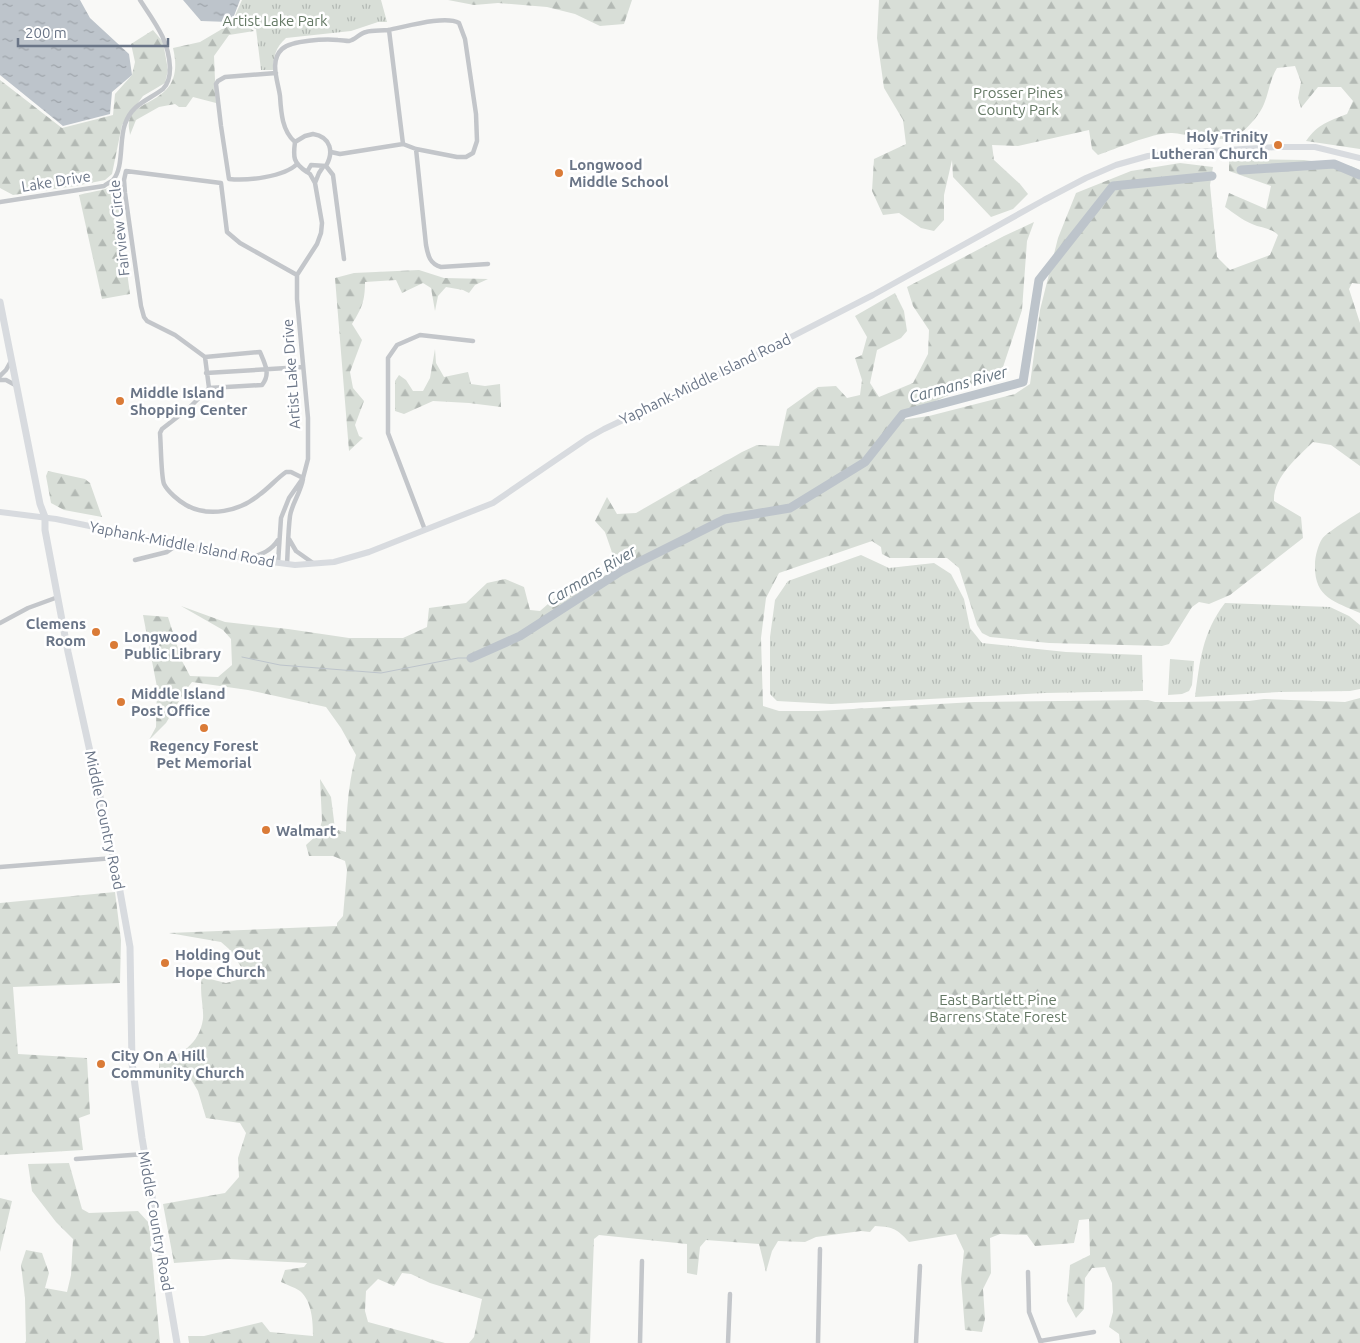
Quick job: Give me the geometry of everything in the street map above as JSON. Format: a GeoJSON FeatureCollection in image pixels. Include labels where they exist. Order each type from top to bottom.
{"type":"FeatureCollection","features":[{"type":"Feature","properties":{"kind":"main road","name":"Yaphank-Middle Island Road"},"geometry":{"type":"LineString","coordinates":[[0,512],[45,517],[177,545],[278,563],[316,564],[351,558],[493,503],[588,438],[701,383],[873,295],[1044,200],[1116,165],[1148,156],[1277,147],[1315,147],[1360,158]]}},
{"type":"Feature","properties":{"kind":"main road","name":"Middle Country Road"},"geometry":{"type":"LineString","coordinates":[[0,302],[3,335],[11,361],[40,504],[45,517],[45,530],[58,597],[100,800],[114,858],[130,947],[132,1063],[145,1154],[178,1343]]}},
{"type":"Feature","properties":{"kind":"street","name":"Lake Drive"},"geometry":{"type":"LineString","coordinates":[[0,202],[104,186],[113,180],[119,161],[122,135],[131,111],[164,88],[170,78],[170,57],[164,37],[140,0]]}},
{"type":"Feature","properties":{"kind":"street"},"geometry":{"type":"LineString","coordinates":[[297,275],[317,244],[322,223],[315,183],[310,174],[297,164],[294,156],[295,142],[288,135],[282,118],[275,60],[280,51],[290,45],[336,39],[351,41],[367,31],[389,30],[409,25],[452,20],[459,23],[465,37],[477,130],[477,140],[473,152],[466,157],[457,157],[416,149],[403,144],[340,154],[331,152]]}},
{"type":"Feature","properties":{"kind":"street"},"geometry":{"type":"LineString","coordinates":[[389,30],[403,144]]}},
{"type":"Feature","properties":{"kind":"street"},"geometry":{"type":"LineString","coordinates":[[276,73],[225,77],[218,80],[216,84],[229,179],[272,176],[290,171],[297,164]]}},
{"type":"Feature","properties":{"kind":"street"},"geometry":{"type":"LineString","coordinates":[[295,142],[313,134],[321,136],[329,145],[331,152],[315,183]]}},
{"type":"Feature","properties":{"kind":"street"},"geometry":{"type":"LineString","coordinates":[[416,149],[426,245],[430,260],[434,265],[441,267],[488,264]]}},
{"type":"Feature","properties":{"kind":"street"},"geometry":{"type":"LineString","coordinates":[[306,172],[314,164],[324,167],[333,175],[344,259]]}},
{"type":"Feature","properties":{"kind":"street","name":"Fairview Circle"},"geometry":{"type":"LineString","coordinates":[[205,356],[175,335],[152,324],[144,317],[125,192],[126,171],[222,183],[227,232],[240,243],[297,275]]}},
{"type":"Feature","properties":{"kind":"street","name":"Artist Lake Drive"},"geometry":{"type":"LineString","coordinates":[[278,563],[281,518],[285,506],[303,478],[308,459],[297,275]]}},
{"type":"Feature","properties":{"kind":"street"},"geometry":{"type":"LineString","coordinates":[[425,530],[388,433],[388,358],[397,346],[420,335],[473,341]]}},
{"type":"Feature","properties":{"kind":"street"},"geometry":{"type":"LineString","coordinates":[[209,388],[205,356],[260,352],[267,368],[266,378],[262,385],[209,388],[189,408],[160,432],[164,483],[175,497],[188,506],[218,512],[248,503],[286,472],[291,472],[303,478],[302,486],[294,501],[290,516],[287,564]]}},
{"type":"Feature","properties":{"kind":"street"},"geometry":{"type":"LineString","coordinates":[[0,376],[11,361]]}},
{"type":"Feature","properties":{"kind":"street"},"geometry":{"type":"LineString","coordinates":[[206,373],[303,367]]}},
{"type":"Feature","properties":{"kind":"street"},"geometry":{"type":"LineString","coordinates":[[0,380],[6,380],[16,386]]}},
{"type":"Feature","properties":{"kind":"street"},"geometry":{"type":"LineString","coordinates":[[288,538],[296,551],[316,564]]}},
{"type":"Feature","properties":{"kind":"street"},"geometry":{"type":"LineString","coordinates":[[248,559],[265,553],[274,547],[279,539]]}},
{"type":"Feature","properties":{"kind":"street"},"geometry":{"type":"LineString","coordinates":[[135,560],[167,552],[177,545]]}},
{"type":"Feature","properties":{"kind":"street"},"geometry":{"type":"LineString","coordinates":[[0,623],[28,608],[58,597]]}},
{"type":"Feature","properties":{"kind":"street"},"geometry":{"type":"LineString","coordinates":[[0,867],[114,858]]}},
{"type":"Feature","properties":{"kind":"street"},"geometry":{"type":"LineString","coordinates":[[76,1159],[145,1154]]}},
{"type":"Feature","properties":{"kind":"street"},"geometry":{"type":"LineString","coordinates":[[818,1343],[820,1249]]}},
{"type":"Feature","properties":{"kind":"street"},"geometry":{"type":"LineString","coordinates":[[640,1343],[642,1261]]}},
{"type":"Feature","properties":{"kind":"street"},"geometry":{"type":"LineString","coordinates":[[916,1343],[920,1266]]}},
{"type":"Feature","properties":{"kind":"street"},"geometry":{"type":"LineString","coordinates":[[1028,1272],[1029,1312],[1040,1342],[1094,1332]]}},
{"type":"Feature","properties":{"kind":"street"},"geometry":{"type":"LineString","coordinates":[[728,1343],[730,1294]]}},
{"type":"Feature","properties":{"kind":"green space","name":"Artist Lake Park"},"geometry":{"type":"Polygon","coordinates":[[[242,0],[381,0],[387,22],[378,22],[351,31],[286,38],[279,45],[276,52],[273,70],[261,70],[256,29],[233,20],[242,0]]]}},
{"type":"Feature","properties":{"kind":"green space"},"geometry":{"type":"Polygon","coordinates":[[[448,0],[632,0],[624,24],[600,26],[575,14],[547,7],[498,3],[474,5],[448,0]]]}},
{"type":"Feature","properties":{"kind":"green space","name":"Prosser Pines County Park"},"geometry":{"type":"Polygon","coordinates":[[[879,0],[1360,0],[1360,149],[1306,141],[1310,135],[1329,121],[1347,114],[1353,101],[1341,87],[1318,87],[1301,108],[1298,98],[1301,82],[1295,66],[1277,68],[1258,115],[1249,126],[1235,136],[1209,139],[1165,133],[1098,155],[1092,149],[1089,130],[1018,146],[992,145],[994,160],[1028,194],[1013,209],[991,217],[953,177],[952,160],[944,195],[944,220],[934,231],[921,228],[899,213],[883,215],[872,191],[874,159],[906,144],[903,120],[884,88],[877,38],[879,0]]]}},
{"type":"Feature","properties":{"kind":"green space"},"geometry":{"type":"Polygon","coordinates":[[[237,23],[247,26],[254,31],[229,35],[214,56],[216,103],[193,97],[186,107],[179,107],[175,104],[159,107],[136,120],[130,135],[129,125],[132,114],[166,90],[172,80],[175,67],[173,48],[200,42],[222,29],[237,23]]]}},
{"type":"Feature","properties":{"kind":"green space"},"geometry":{"type":"Polygon","coordinates":[[[153,30],[163,42],[168,70],[165,83],[143,96],[122,125],[112,174],[105,180],[13,195],[0,188],[0,80],[62,128],[113,115],[115,94],[132,75],[135,62],[131,44],[153,30]]]}},
{"type":"Feature","properties":{"kind":"green space","name":"East Bartlett Pine Barrens State Forest"},"geometry":{"type":"Polygon","coordinates":[[[1229,159],[1304,160],[1351,166],[1360,170],[1360,284],[1352,283],[1349,289],[1360,323],[1360,466],[1331,445],[1313,442],[1288,468],[1278,484],[1274,501],[1301,517],[1303,538],[1230,595],[1209,604],[1199,602],[1192,607],[1169,644],[1162,646],[1049,643],[990,637],[982,633],[977,625],[959,568],[947,558],[890,558],[882,554],[881,547],[872,541],[779,573],[766,598],[761,638],[763,706],[779,711],[818,711],[974,702],[1148,700],[1176,702],[1264,699],[1345,702],[1360,698],[1360,1343],[1120,1343],[1119,1334],[1109,1327],[1113,1312],[1112,1283],[1105,1267],[1092,1268],[1085,1278],[1084,1309],[1076,1318],[1067,1301],[1070,1265],[1090,1255],[1089,1219],[1079,1220],[1074,1243],[1035,1246],[1027,1235],[1000,1234],[990,1238],[991,1273],[983,1289],[985,1319],[982,1332],[965,1330],[961,1279],[964,1251],[956,1234],[909,1242],[895,1230],[875,1226],[870,1232],[861,1231],[816,1237],[805,1242],[778,1241],[772,1251],[766,1272],[759,1244],[706,1240],[700,1247],[697,1275],[687,1273],[687,1244],[599,1235],[594,1239],[590,1343],[469,1343],[474,1337],[482,1299],[430,1283],[411,1274],[402,1273],[394,1286],[378,1279],[366,1291],[365,1311],[368,1322],[445,1343],[189,1343],[188,1336],[204,1336],[262,1322],[270,1332],[313,1336],[313,1324],[311,1312],[304,1295],[300,1291],[281,1282],[285,1270],[304,1267],[307,1263],[228,1259],[174,1263],[163,1204],[225,1193],[239,1177],[238,1158],[246,1133],[240,1123],[206,1118],[198,1091],[189,1076],[159,1075],[159,1063],[182,1052],[198,1036],[203,1019],[202,977],[226,983],[248,977],[229,949],[221,942],[169,933],[337,926],[337,923],[343,916],[347,870],[345,861],[333,856],[309,856],[306,845],[318,834],[322,821],[320,779],[331,797],[335,829],[346,832],[349,793],[356,755],[341,728],[326,707],[248,690],[192,682],[166,723],[149,740],[156,727],[157,687],[143,615],[168,617],[182,661],[190,676],[218,677],[232,665],[231,639],[223,630],[181,606],[225,622],[349,638],[403,638],[427,627],[429,608],[466,603],[487,583],[505,579],[524,587],[530,610],[540,611],[556,597],[608,574],[616,564],[605,532],[595,521],[607,497],[617,514],[636,513],[742,452],[757,445],[779,446],[787,409],[818,387],[836,386],[847,398],[860,395],[862,380],[855,358],[862,355],[867,337],[855,316],[895,293],[904,311],[907,331],[901,338],[877,350],[870,383],[879,397],[913,383],[928,354],[929,330],[913,306],[907,287],[1034,222],[1027,241],[1022,310],[1002,370],[893,421],[929,416],[1015,394],[1030,384],[1040,310],[1058,238],[1076,193],[1131,171],[1180,163],[1213,167],[1210,185],[1217,257],[1230,270],[1270,255],[1278,235],[1269,229],[1248,222],[1225,207],[1229,193],[1266,209],[1271,186],[1229,171],[1229,159]]]}},
{"type":"Feature","properties":{"kind":"green space"},"geometry":{"type":"Polygon","coordinates":[[[121,183],[117,198],[130,294],[102,299],[79,195],[106,189],[121,183]]]}},
{"type":"Feature","properties":{"kind":"green space"},"geometry":{"type":"Polygon","coordinates":[[[419,270],[444,278],[488,279],[475,285],[469,293],[446,287],[438,296],[435,311],[431,288],[423,283],[402,293],[396,280],[365,282],[362,304],[352,324],[362,340],[350,372],[353,388],[364,401],[355,425],[359,436],[363,438],[349,451],[335,278],[354,273],[419,270]]]}},
{"type":"Feature","properties":{"kind":"green space"},"geometry":{"type":"Polygon","coordinates":[[[435,349],[436,363],[444,377],[468,372],[471,384],[485,386],[500,384],[501,407],[433,401],[404,414],[395,411],[395,381],[399,375],[406,380],[413,391],[423,391],[430,378],[435,349]]]}},
{"type":"Feature","properties":{"kind":"green space"},"geometry":{"type":"Polygon","coordinates":[[[48,471],[85,479],[90,483],[102,517],[64,510],[51,503],[46,476],[48,471]]]}},
{"type":"Feature","properties":{"kind":"green space"},"geometry":{"type":"Polygon","coordinates":[[[1360,512],[1360,613],[1327,597],[1318,584],[1315,564],[1317,551],[1322,539],[1360,512]]]}},
{"type":"Feature","properties":{"kind":"green space"},"geometry":{"type":"Polygon","coordinates":[[[861,555],[889,568],[934,563],[951,574],[964,599],[970,628],[982,643],[1066,652],[1142,655],[1143,691],[1045,693],[831,704],[777,701],[770,694],[770,637],[775,600],[788,581],[861,555]]]}},
{"type":"Feature","properties":{"kind":"green space"},"geometry":{"type":"Polygon","coordinates":[[[1225,603],[1330,607],[1349,616],[1360,625],[1360,689],[1350,691],[1279,692],[1195,697],[1203,648],[1211,625],[1225,603]]]}},
{"type":"Feature","properties":{"kind":"green space"},"geometry":{"type":"Polygon","coordinates":[[[1170,659],[1194,661],[1192,685],[1189,691],[1182,694],[1168,695],[1170,659]]]}},
{"type":"Feature","properties":{"kind":"green space"},"geometry":{"type":"Polygon","coordinates":[[[115,892],[121,940],[120,983],[13,987],[18,1054],[87,1058],[90,1114],[79,1118],[83,1150],[0,1155],[0,903],[115,892]]]}},
{"type":"Feature","properties":{"kind":"green space"},"geometry":{"type":"Polygon","coordinates":[[[69,1163],[82,1209],[89,1213],[138,1211],[149,1223],[160,1343],[25,1343],[25,1298],[21,1265],[26,1250],[42,1253],[49,1273],[45,1288],[67,1292],[71,1275],[73,1239],[56,1222],[32,1191],[28,1164],[69,1163]]]}},
{"type":"Feature","properties":{"kind":"green space"},"geometry":{"type":"Polygon","coordinates":[[[0,1198],[12,1201],[0,1252],[0,1198]]]}},
{"type":"Feature","properties":{"kind":"water"},"geometry":{"type":"Polygon","coordinates":[[[0,0],[80,0],[90,18],[129,54],[132,75],[112,92],[110,114],[63,126],[0,75],[0,0]]]}},
{"type":"Feature","properties":{"kind":"water"},"geometry":{"type":"Polygon","coordinates":[[[183,0],[240,0],[232,21],[229,22],[201,21],[183,0]]]}},
{"type":"Feature","properties":{"kind":"waterway","name":"Carmans River"},"geometry":{"type":"LineString","coordinates":[[1241,170],[1334,164],[1360,175]]}},
{"type":"Feature","properties":{"kind":"waterway","name":"Carmans River"},"geometry":{"type":"LineString","coordinates":[[471,658],[520,636],[621,571],[725,519],[790,508],[865,462],[903,414],[1023,382],[1039,280],[1113,186],[1212,176]]}},
{"type":"Feature","properties":{"kind":"waterway"},"geometry":{"type":"LineString","coordinates":[[242,657],[280,665],[381,673],[458,658],[471,658]]}},
{"type":"Feature","properties":{"kind":"place","name":"Holy Trinity Lutheran Church"},"geometry":{"type":"Point","coordinates":[1278,145]}},
{"type":"Feature","properties":{"kind":"place","name":"Longwood Middle School"},"geometry":{"type":"Point","coordinates":[559,173]}},
{"type":"Feature","properties":{"kind":"place","name":"Middle Island Shopping Center"},"geometry":{"type":"Point","coordinates":[120,401]}},
{"type":"Feature","properties":{"kind":"place","name":"Clemens Room"},"geometry":{"type":"Point","coordinates":[96,632]}},
{"type":"Feature","properties":{"kind":"place","name":"Longwood Public Library"},"geometry":{"type":"Point","coordinates":[114,645]}},
{"type":"Feature","properties":{"kind":"place","name":"Middle Island Post Office"},"geometry":{"type":"Point","coordinates":[121,702]}},
{"type":"Feature","properties":{"kind":"place","name":"Regency Forest Pet Memorial"},"geometry":{"type":"Point","coordinates":[204,728]}},
{"type":"Feature","properties":{"kind":"place","name":"Walmart"},"geometry":{"type":"Point","coordinates":[266,830]}},
{"type":"Feature","properties":{"kind":"place","name":"Holding Out Hope Church"},"geometry":{"type":"Point","coordinates":[165,963]}},
{"type":"Feature","properties":{"kind":"place","name":"City On A Hill Community Church"},"geometry":{"type":"Point","coordinates":[101,1064]}}]}
